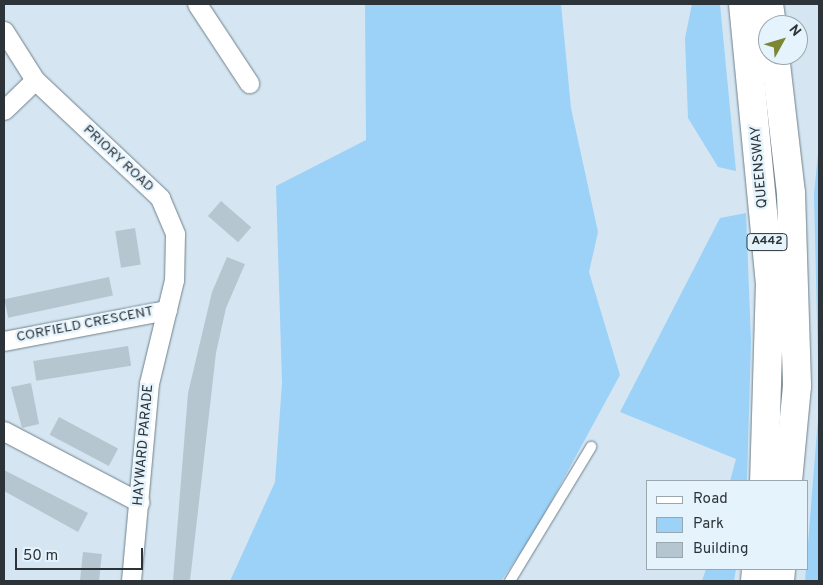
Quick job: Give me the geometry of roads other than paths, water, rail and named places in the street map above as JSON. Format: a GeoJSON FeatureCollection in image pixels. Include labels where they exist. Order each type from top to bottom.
{"type":"FeatureCollection","features":[{"type":"Feature","properties":{"kind":"highway","name":"QUEENSWAY"},"geometry":{"type":"LineString","coordinates":[[743,4],[770,282],[764,480]]}},
{"type":"Feature","properties":{"kind":"highway","name":"QUEENSWAY"},"geometry":{"type":"LineString","coordinates":[[776,65],[792,193],[797,386],[788,480]]}},
{"type":"Feature","properties":{"kind":"street"},"geometry":{"type":"LineString","coordinates":[[197,4],[249,83]]}},
{"type":"Feature","properties":{"kind":"street","name":"PRIORY ROAD"},"geometry":{"type":"LineString","coordinates":[[4,31],[35,80],[160,198],[170,215],[176,254],[167,310]]}},
{"type":"Feature","properties":{"kind":"street"},"geometry":{"type":"LineString","coordinates":[[4,110],[35,80]]}},
{"type":"Feature","properties":{"kind":"street","name":"CORFIELD CRESCENT"},"geometry":{"type":"LineString","coordinates":[[4,341],[167,310]]}},
{"type":"Feature","properties":{"kind":"street","name":"HAYWARD PARADE"},"geometry":{"type":"LineString","coordinates":[[131,581],[149,383],[167,310]]}},
{"type":"Feature","properties":{"kind":"street"},"geometry":{"type":"LineString","coordinates":[[4,431],[139,502]]}},
{"type":"Feature","properties":{"kind":"lane"},"geometry":{"type":"LineString","coordinates":[[510,581],[591,447]]}}]}
